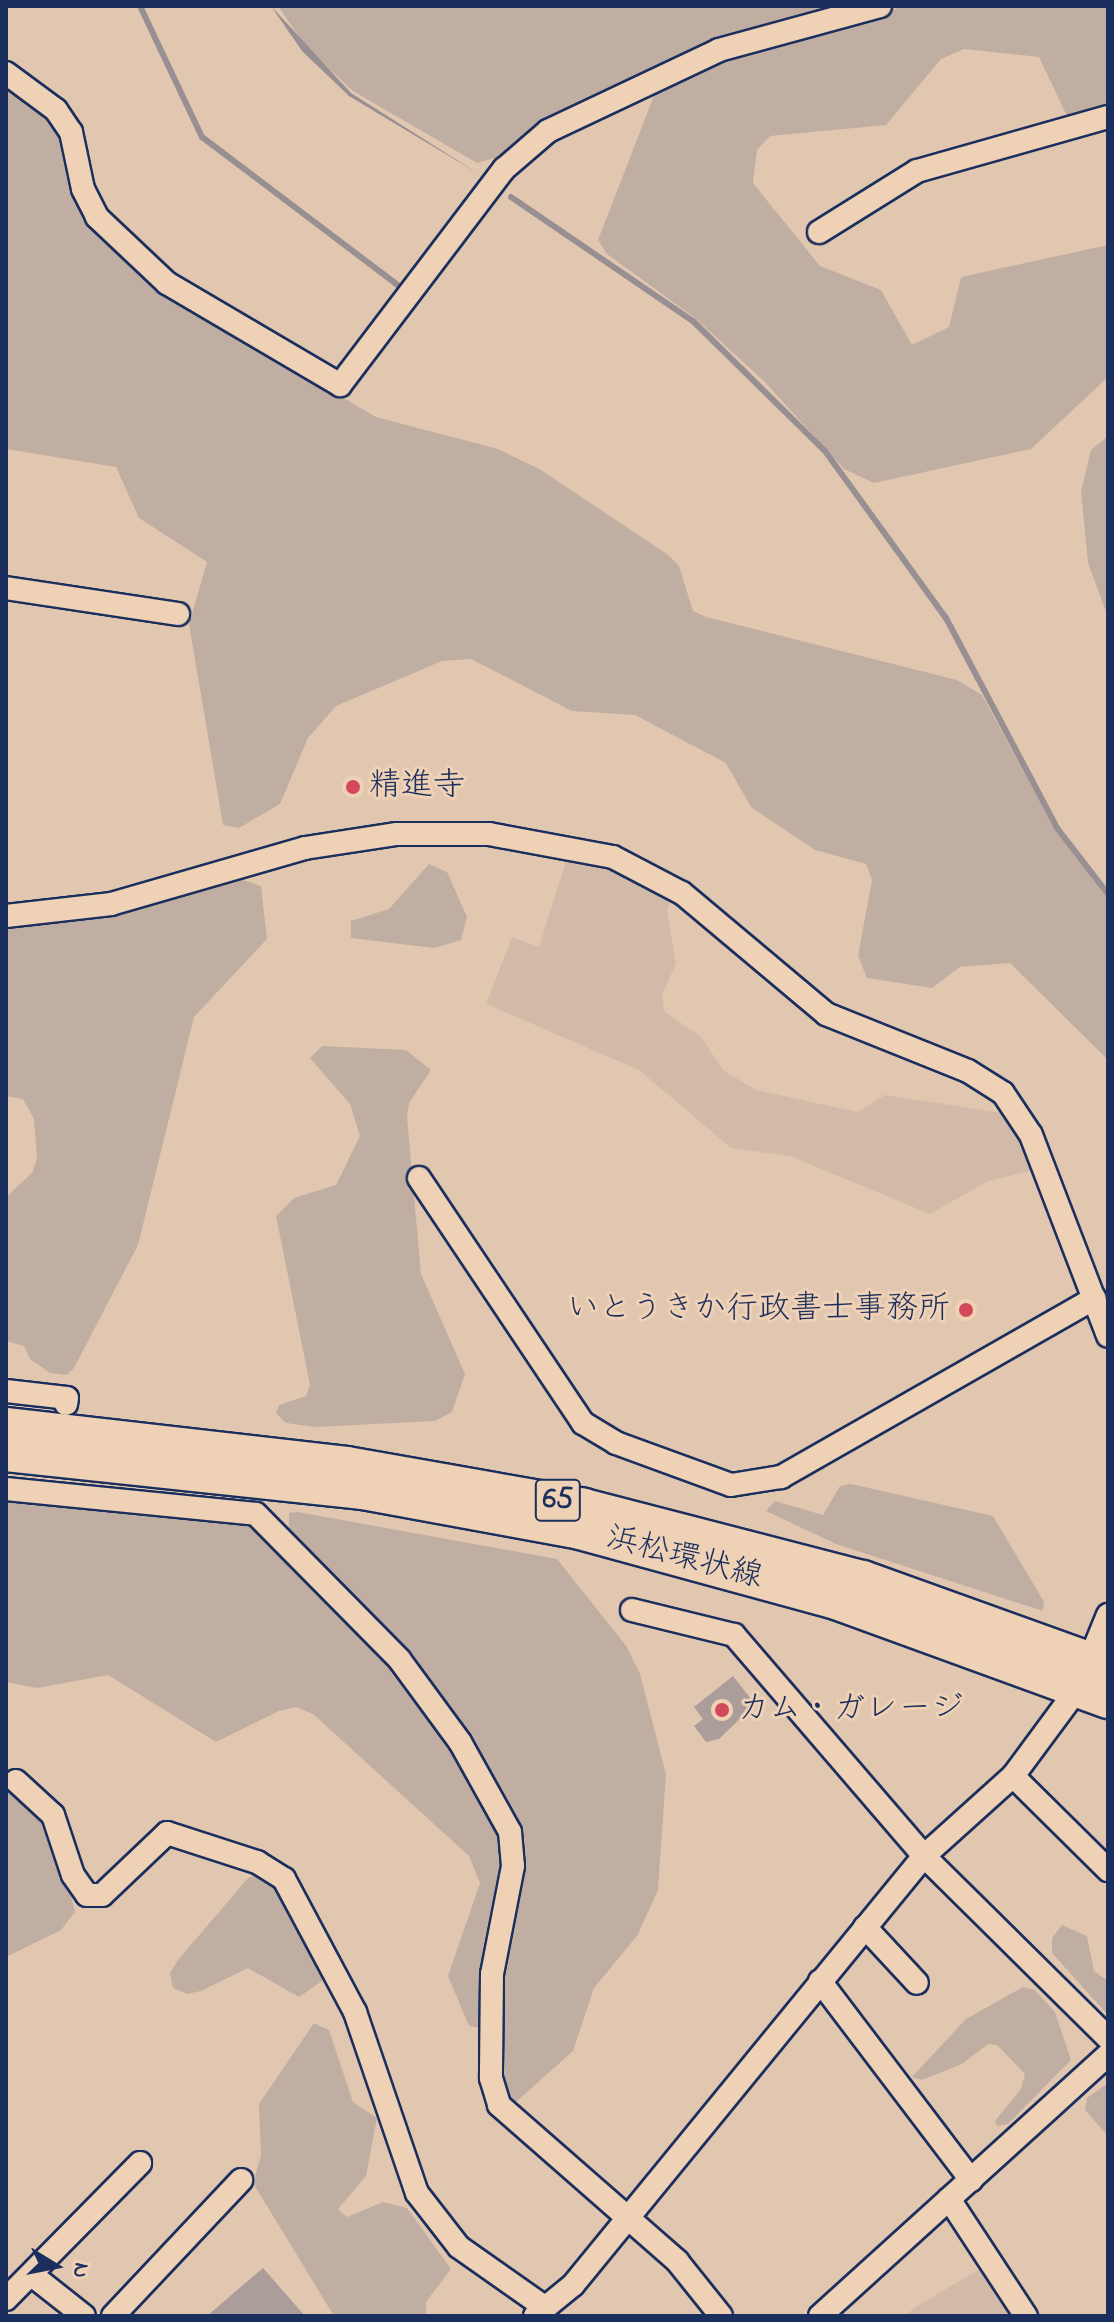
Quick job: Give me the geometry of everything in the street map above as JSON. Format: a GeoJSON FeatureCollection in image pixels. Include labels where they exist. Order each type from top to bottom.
{"type":"FeatureCollection","features":[{"type":"Feature","properties":{"kind":"main road","name":"浜松環状線"},"geometry":{"type":"LineString","coordinates":[[6,1425],[347,1464],[572,1503],[840,1571],[1097,1679]]}},
{"type":"Feature","properties":{"kind":"main road","name":"浜松環状線"},"geometry":{"type":"LineString","coordinates":[[6,1454],[319,1486],[580,1532],[836,1602],[1097,1679]]}},
{"type":"Feature","properties":{"kind":"street"},"geometry":{"type":"LineString","coordinates":[[6,73],[56,110],[71,132],[83,189],[97,217],[167,283],[340,385],[504,169],[548,131],[719,50],[880,6]]}},
{"type":"Feature","properties":{"kind":"street"},"geometry":{"type":"LineString","coordinates":[[819,232],[917,171],[1108,117]]}},
{"type":"Feature","properties":{"kind":"street"},"geometry":{"type":"LineString","coordinates":[[6,588],[178,614]]}},
{"type":"Feature","properties":{"kind":"street"},"geometry":{"type":"LineString","coordinates":[[6,916],[111,904],[305,848],[397,834],[533,839],[613,857],[682,893],[826,1014],[968,1071],[1003,1093],[1031,1135],[1108,1336]]}},
{"type":"Feature","properties":{"kind":"street"},"geometry":{"type":"LineString","coordinates":[[419,1178],[583,1423],[616,1443],[731,1485],[781,1477],[1095,1298]]}},
{"type":"Feature","properties":{"kind":"street"},"geometry":{"type":"LineString","coordinates":[[6,1391],[67,1398],[66,1404]]}},
{"type":"Feature","properties":{"kind":"street"},"geometry":{"type":"LineString","coordinates":[[6,1489],[57,1489],[256,1514],[431,1699],[504,1816],[513,1849],[492,1974],[493,2092],[509,2115],[689,2273],[721,2316]]}},
{"type":"Feature","properties":{"kind":"street"},"geometry":{"type":"LineString","coordinates":[[632,1610],[734,1635],[924,1856],[1108,2038]]}},
{"type":"Feature","properties":{"kind":"street"},"geometry":{"type":"LineString","coordinates":[[16,1781],[53,1815],[73,1875],[87,1895],[102,1895],[147,1844],[167,1833],[257,1862],[284,1879],[355,2012],[417,2193],[459,2247],[539,2311],[573,2285],[924,1856],[1013,1776],[1097,1679],[1108,1615]]}},
{"type":"Feature","properties":{"kind":"street"},"geometry":{"type":"LineString","coordinates":[[1013,1776],[1108,1870]]}},
{"type":"Feature","properties":{"kind":"street"},"geometry":{"type":"LineString","coordinates":[[865,1927],[917,1983]]}},
{"type":"Feature","properties":{"kind":"street"},"geometry":{"type":"LineString","coordinates":[[820,1981],[971,2180]]}},
{"type":"Feature","properties":{"kind":"street"},"geometry":{"type":"LineString","coordinates":[[820,2316],[1108,2055]]}},
{"type":"Feature","properties":{"kind":"street"},"geometry":{"type":"LineString","coordinates":[[6,2299],[140,2163]]}},
{"type":"Feature","properties":{"kind":"street"},"geometry":{"type":"LineString","coordinates":[[113,2316],[241,2180]]}},
{"type":"Feature","properties":{"kind":"street"},"geometry":{"type":"LineString","coordinates":[[949,2199],[1026,2316]]}},
{"type":"Feature","properties":{"kind":"street"},"geometry":{"type":"LineString","coordinates":[[32,2275],[84,2316]]}},
{"type":"Feature","properties":{"kind":"shaded area"},"geometry":{"type":"Polygon","coordinates":[[[271,6],[351,93],[479,174],[349,96],[302,51],[271,6]]]}},
{"type":"Feature","properties":{"kind":"shaded area"},"geometry":{"type":"Polygon","coordinates":[[[278,6],[852,6],[544,123],[505,155],[477,163],[353,91],[306,47],[278,6]]]}},
{"type":"Feature","properties":{"kind":"shaded area"},"geometry":{"type":"Polygon","coordinates":[[[905,6],[1108,6],[1108,109],[1067,116],[1039,57],[964,49],[941,59],[886,125],[770,136],[757,150],[753,183],[820,266],[881,290],[912,345],[949,327],[961,277],[1108,245],[1108,377],[1031,449],[874,483],[844,469],[764,381],[695,318],[607,254],[598,240],[655,93],[722,59],[905,6]]]}},
{"type":"Feature","properties":{"kind":"shaded area"},"geometry":{"type":"Polygon","coordinates":[[[6,87],[48,118],[61,137],[72,192],[88,224],[161,291],[376,417],[498,449],[541,470],[667,554],[679,566],[693,611],[706,617],[957,680],[982,695],[1055,829],[1108,899],[1108,1060],[1010,963],[960,967],[932,988],[867,978],[858,956],[872,880],[866,864],[815,850],[751,807],[726,763],[635,715],[572,711],[471,659],[442,661],[336,706],[308,738],[280,804],[239,828],[223,825],[189,624],[207,562],[139,518],[116,467],[6,449],[6,87]]]}},
{"type":"Feature","properties":{"kind":"shaded area"},"geometry":{"type":"Polygon","coordinates":[[[1108,436],[1108,617],[1088,563],[1081,491],[1091,450],[1108,436]]]}},
{"type":"Feature","properties":{"kind":"shaded area"},"geometry":{"type":"Polygon","coordinates":[[[568,855],[610,866],[672,898],[667,911],[676,963],[662,995],[664,1011],[701,1037],[724,1071],[756,1090],[858,1112],[885,1095],[1008,1114],[1035,1170],[988,1181],[930,1214],[790,1156],[731,1148],[639,1070],[486,1004],[512,937],[539,947],[568,855]]]}},
{"type":"Feature","properties":{"kind":"shaded area"},"geometry":{"type":"Polygon","coordinates":[[[429,864],[447,872],[467,917],[461,940],[434,948],[351,938],[351,921],[389,909],[429,864]]]}},
{"type":"Feature","properties":{"kind":"shaded area"},"geometry":{"type":"Polygon","coordinates":[[[237,878],[261,886],[267,939],[194,1017],[138,1245],[74,1368],[67,1375],[50,1373],[30,1359],[24,1346],[6,1341],[6,1197],[32,1173],[37,1159],[34,1119],[23,1099],[6,1096],[6,926],[113,913],[237,878]]]}},
{"type":"Feature","properties":{"kind":"shaded area"},"geometry":{"type":"Polygon","coordinates":[[[322,1046],[406,1050],[431,1070],[409,1103],[407,1117],[421,1274],[465,1374],[452,1412],[435,1421],[315,1427],[286,1423],[276,1413],[279,1405],[306,1396],[310,1385],[276,1216],[294,1198],[336,1185],[360,1136],[350,1104],[310,1058],[322,1046]]]}},
{"type":"Feature","properties":{"kind":"shaded area"},"geometry":{"type":"Polygon","coordinates":[[[851,1484],[993,1516],[1044,1602],[1043,1611],[836,1544],[766,1511],[775,1501],[823,1515],[840,1486],[851,1484]]]}},
{"type":"Feature","properties":{"kind":"shaded area"},"geometry":{"type":"Polygon","coordinates":[[[6,1498],[251,1525],[392,1665],[452,1747],[496,1821],[504,1850],[481,2028],[469,2026],[448,1976],[480,1883],[469,1856],[313,1714],[296,1707],[279,1711],[216,1742],[108,1675],[37,1688],[6,1682],[6,1498]]]}},
{"type":"Feature","properties":{"kind":"shaded area"},"geometry":{"type":"Polygon","coordinates":[[[298,1512],[557,1559],[627,1647],[640,1674],[666,1774],[658,1890],[637,1936],[594,1988],[573,2051],[516,2102],[502,2089],[501,1987],[523,1867],[520,1830],[439,1694],[289,1531],[289,1513],[298,1512]]]}},
{"type":"Feature","properties":{"kind":"shaded area"},"geometry":{"type":"Polygon","coordinates":[[[6,1780],[52,1825],[75,1912],[61,1930],[6,1957],[6,1780]]]}},
{"type":"Feature","properties":{"kind":"shaded area"},"geometry":{"type":"Polygon","coordinates":[[[262,1873],[271,1876],[325,1979],[299,1997],[248,1968],[201,1991],[187,1994],[173,1988],[170,1973],[178,1960],[248,1878],[262,1873]]]}},
{"type":"Feature","properties":{"kind":"shaded area"},"geometry":{"type":"Polygon","coordinates":[[[1062,1925],[1087,1936],[1094,1971],[1108,1981],[1108,2015],[1052,1953],[1052,1938],[1062,1925]]]}},
{"type":"Feature","properties":{"kind":"shaded area"},"geometry":{"type":"Polygon","coordinates":[[[1023,1987],[1035,1990],[1055,2012],[1071,2060],[1008,2124],[997,2126],[995,2121],[1021,2089],[1025,2074],[997,2045],[988,2044],[962,2064],[922,2080],[912,2077],[966,2019],[1023,1987]]]}},
{"type":"Feature","properties":{"kind":"shaded area"},"geometry":{"type":"Polygon","coordinates":[[[314,2023],[329,2030],[353,2102],[377,2118],[366,2176],[338,2209],[347,2217],[383,2202],[407,2208],[451,2269],[426,2302],[426,2316],[334,2316],[253,2183],[261,2155],[259,2104],[314,2023]]]}},
{"type":"Feature","properties":{"kind":"shaded area"},"geometry":{"type":"Polygon","coordinates":[[[1108,2083],[1108,2136],[1085,2110],[1087,2098],[1108,2083]]]}},
{"type":"Feature","properties":{"kind":"shaded area"},"geometry":{"type":"Polygon","coordinates":[[[985,2266],[1017,2316],[905,2316],[914,2308],[985,2266]]]}},
{"type":"Feature","properties":{"kind":"building","name":"カム・ガレージ"},"geometry":{"type":"Polygon","coordinates":[[[733,1676],[755,1704],[719,1739],[706,1742],[694,1726],[703,1719],[694,1707],[733,1676]]]}},
{"type":"Feature","properties":{"kind":"building"},"geometry":{"type":"Polygon","coordinates":[[[263,2268],[305,2316],[207,2316],[236,2291],[263,2268]]]}},
{"type":"Feature","properties":{"kind":"waterway"},"geometry":{"type":"LineString","coordinates":[[140,6],[202,137],[399,286]]}},
{"type":"Feature","properties":{"kind":"waterway"},"geometry":{"type":"LineString","coordinates":[[511,197],[693,321],[825,451],[946,618],[1057,828],[1108,894]]}},
{"type":"Feature","properties":{"kind":"place","name":"精進寺"},"geometry":{"type":"Point","coordinates":[353,787]}},
{"type":"Feature","properties":{"kind":"place","name":"いとうきか行政書士事務所"},"geometry":{"type":"Point","coordinates":[966,1310]}},
{"type":"Feature","properties":{"kind":"place","name":"カム・ガレージ"},"geometry":{"type":"Point","coordinates":[722,1710]}}]}
